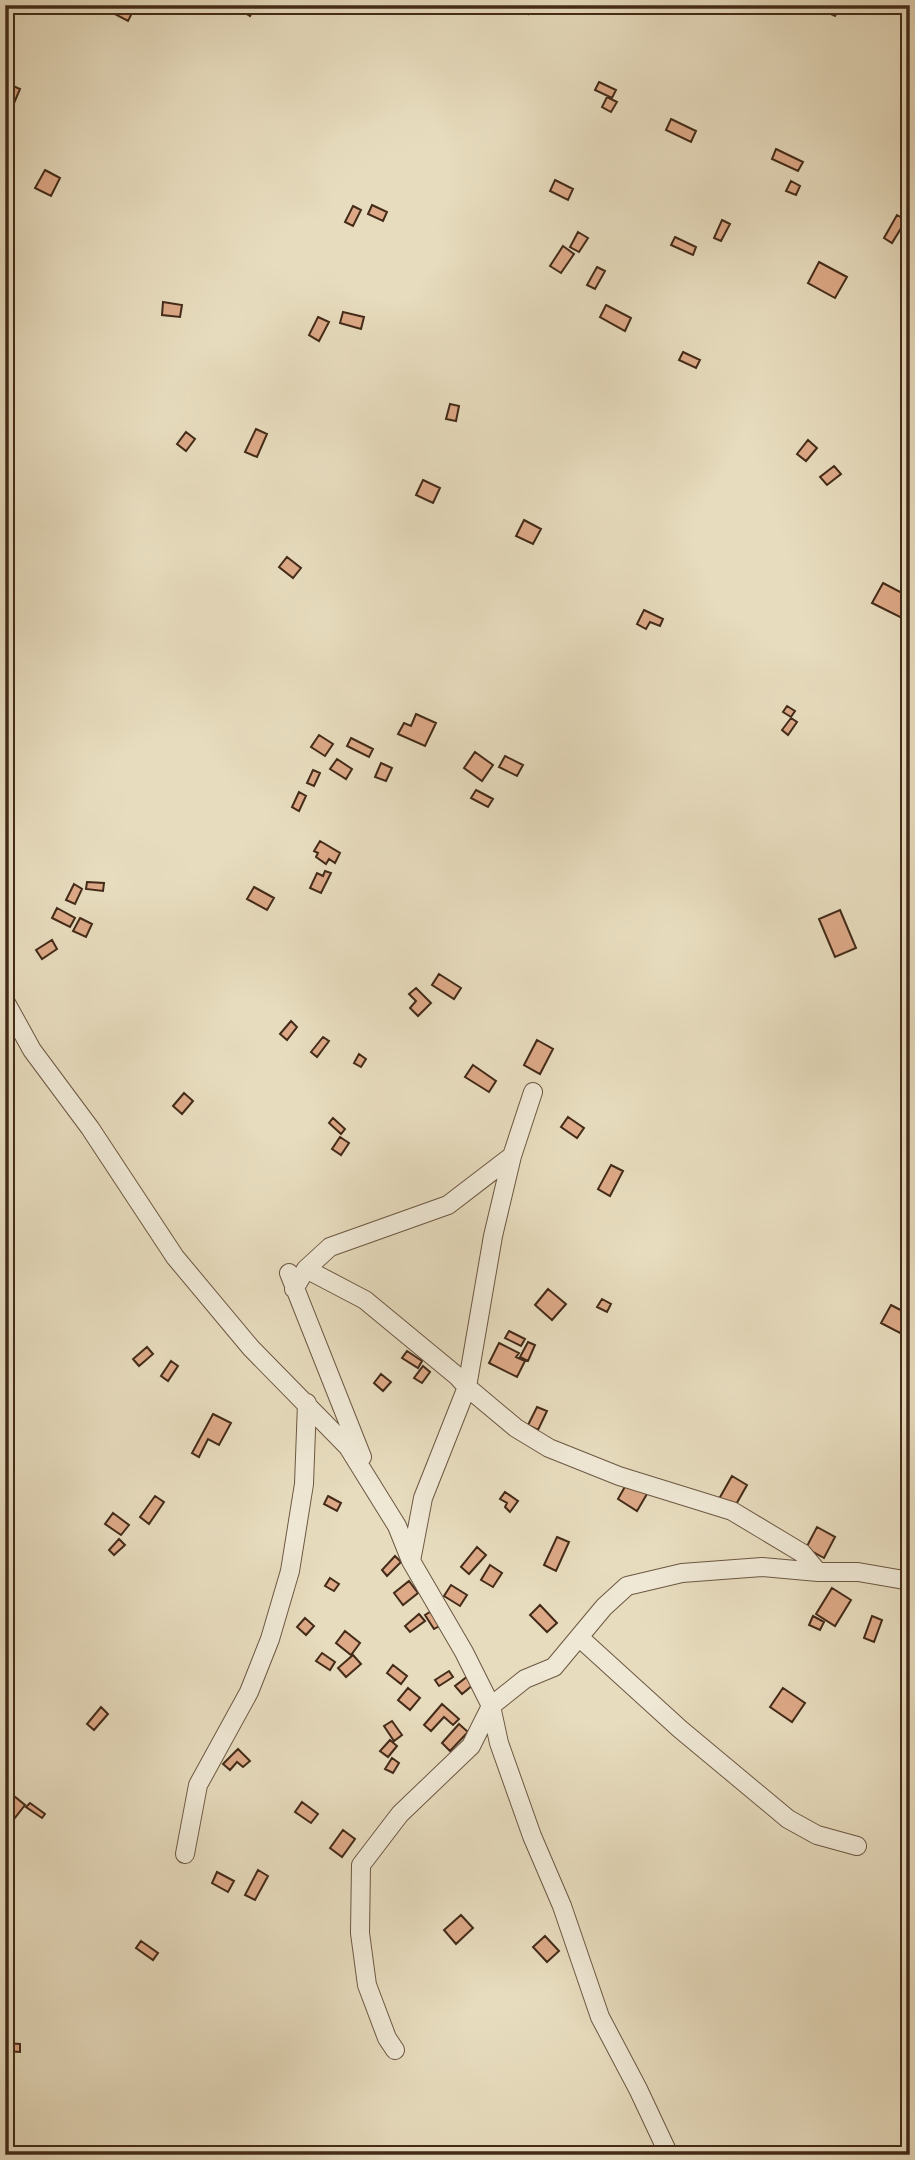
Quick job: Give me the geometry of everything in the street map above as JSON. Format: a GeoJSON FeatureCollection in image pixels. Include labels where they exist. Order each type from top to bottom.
{"type":"FeatureCollection","features":[{"type":"Feature","properties":{"kind":"street"},"geometry":{"type":"LineString","coordinates":[[5,1001],[32,1050],[90,1128],[175,1257],[251,1348],[348,1447],[374,1486],[397,1526],[411,1562],[464,1652],[491,1706],[499,1743],[532,1836],[562,1906],[600,2017],[669,2155]]}},
{"type":"Feature","properties":{"kind":"street"},"geometry":{"type":"LineString","coordinates":[[411,1562],[423,1498],[467,1387],[493,1236],[512,1156],[533,1091]]}},
{"type":"Feature","properties":{"kind":"street"},"geometry":{"type":"LineString","coordinates":[[296,1277],[330,1247],[448,1205],[512,1156]]}},
{"type":"Feature","properties":{"kind":"street"},"geometry":{"type":"LineString","coordinates":[[296,1277],[374,1486]]}},
{"type":"Feature","properties":{"kind":"street"},"geometry":{"type":"LineString","coordinates":[[296,1277],[365,1300],[516,1428],[549,1448],[619,1476],[732,1511],[802,1553],[818,1572]]}},
{"type":"Feature","properties":{"kind":"street"},"geometry":{"type":"LineString","coordinates":[[185,1854],[198,1784],[249,1692],[270,1639],[290,1571],[304,1484],[307,1403]]}},
{"type":"Feature","properties":{"kind":"street"},"geometry":{"type":"LineString","coordinates":[[395,2050],[387,2038],[367,1985],[360,1933],[361,1865],[400,1814],[471,1746],[491,1706],[525,1679],[554,1667],[604,1607],[627,1586],[682,1573],[746,1568],[858,1572],[910,1581]]}},
{"type":"Feature","properties":{"kind":"street"},"geometry":{"type":"LineString","coordinates":[[580,1637],[680,1729],[788,1819],[817,1835],[857,1846]]}},
{"type":"Feature","properties":{"kind":"building"},"geometry":{"type":"Polygon","coordinates":[[[114,5],[123,5],[133,11],[128,21],[111,12],[114,5]]]}},
{"type":"Feature","properties":{"kind":"building"},"geometry":{"type":"Polygon","coordinates":[[[233,5],[256,5],[250,16],[233,5]]]}},
{"type":"Feature","properties":{"kind":"building"},"geometry":{"type":"Polygon","coordinates":[[[506,5],[503,12],[494,7],[506,5]]]}},
{"type":"Feature","properties":{"kind":"building"},"geometry":{"type":"Polygon","coordinates":[[[513,5],[533,5],[528,14],[513,5]]]}},
{"type":"Feature","properties":{"kind":"building"},"geometry":{"type":"Polygon","coordinates":[[[821,5],[841,5],[835,16],[820,9],[821,5]]]}},
{"type":"Feature","properties":{"kind":"building"},"geometry":{"type":"Polygon","coordinates":[[[599,82],[616,90],[612,98],[595,90],[599,82]]]}},
{"type":"Feature","properties":{"kind":"building"},"geometry":{"type":"Polygon","coordinates":[[[11,85],[20,89],[12,108],[5,105],[11,85]]]}},
{"type":"Feature","properties":{"kind":"building"},"geometry":{"type":"Polygon","coordinates":[[[607,97],[617,102],[611,112],[602,107],[607,97]]]}},
{"type":"Feature","properties":{"kind":"building"},"geometry":{"type":"Polygon","coordinates":[[[671,119],[696,131],[691,142],[666,130],[671,119]]]}},
{"type":"Feature","properties":{"kind":"building"},"geometry":{"type":"Polygon","coordinates":[[[776,149],[803,162],[798,171],[772,159],[776,149]]]}},
{"type":"Feature","properties":{"kind":"building"},"geometry":{"type":"Polygon","coordinates":[[[45,170],[60,178],[51,196],[35,188],[45,170]]]}},
{"type":"Feature","properties":{"kind":"building"},"geometry":{"type":"Polygon","coordinates":[[[555,180],[573,189],[568,200],[550,191],[555,180]]]}},
{"type":"Feature","properties":{"kind":"building"},"geometry":{"type":"Polygon","coordinates":[[[791,181],[800,186],[796,195],[786,191],[791,181]]]}},
{"type":"Feature","properties":{"kind":"building"},"geometry":{"type":"Polygon","coordinates":[[[372,205],[387,212],[383,221],[368,214],[372,205]]]}},
{"type":"Feature","properties":{"kind":"building"},"geometry":{"type":"Polygon","coordinates":[[[353,206],[361,210],[353,226],[345,222],[353,206]]]}},
{"type":"Feature","properties":{"kind":"building"},"geometry":{"type":"Polygon","coordinates":[[[897,215],[906,220],[892,243],[884,238],[897,215]]]}},
{"type":"Feature","properties":{"kind":"building"},"geometry":{"type":"Polygon","coordinates":[[[722,220],[730,224],[721,241],[714,238],[722,220]]]}},
{"type":"Feature","properties":{"kind":"building"},"geometry":{"type":"Polygon","coordinates":[[[578,232],[588,238],[579,252],[570,247],[578,232]]]}},
{"type":"Feature","properties":{"kind":"building"},"geometry":{"type":"Polygon","coordinates":[[[675,237],[696,247],[693,255],[671,245],[675,237]]]}},
{"type":"Feature","properties":{"kind":"building"},"geometry":{"type":"Polygon","coordinates":[[[563,246],[574,254],[561,273],[550,266],[563,246]]]}},
{"type":"Feature","properties":{"kind":"building"},"geometry":{"type":"Polygon","coordinates":[[[819,262],[847,277],[835,298],[808,283],[819,262]]]}},
{"type":"Feature","properties":{"kind":"building"},"geometry":{"type":"Polygon","coordinates":[[[597,267],[605,271],[595,289],[587,285],[597,267]]]}},
{"type":"Feature","properties":{"kind":"building"},"geometry":{"type":"Polygon","coordinates":[[[163,302],[182,305],[180,317],[162,315],[163,302]]]}},
{"type":"Feature","properties":{"kind":"building"},"geometry":{"type":"Polygon","coordinates":[[[606,305],[631,318],[625,331],[600,317],[606,305]]]}},
{"type":"Feature","properties":{"kind":"building"},"geometry":{"type":"Polygon","coordinates":[[[343,312],[364,317],[361,329],[340,323],[343,312]]]}},
{"type":"Feature","properties":{"kind":"building"},"geometry":{"type":"Polygon","coordinates":[[[318,317],[329,322],[319,341],[309,335],[318,317]]]}},
{"type":"Feature","properties":{"kind":"building"},"geometry":{"type":"Polygon","coordinates":[[[683,352],[700,360],[696,368],[679,360],[683,352]]]}},
{"type":"Feature","properties":{"kind":"building"},"geometry":{"type":"Polygon","coordinates":[[[450,404],[459,406],[456,421],[446,419],[450,404]]]}},
{"type":"Feature","properties":{"kind":"building"},"geometry":{"type":"Polygon","coordinates":[[[256,429],[267,434],[257,457],[245,452],[256,429]]]}},
{"type":"Feature","properties":{"kind":"building"},"geometry":{"type":"Polygon","coordinates":[[[186,432],[195,439],[186,451],[177,444],[186,432]]]}},
{"type":"Feature","properties":{"kind":"building"},"geometry":{"type":"Polygon","coordinates":[[[808,440],[817,448],[806,461],[797,454],[808,440]]]}},
{"type":"Feature","properties":{"kind":"building"},"geometry":{"type":"Polygon","coordinates":[[[834,466],[841,474],[827,485],[820,477],[834,466]]]}},
{"type":"Feature","properties":{"kind":"building"},"geometry":{"type":"Polygon","coordinates":[[[423,480],[440,488],[433,503],[416,495],[423,480]]]}},
{"type":"Feature","properties":{"kind":"building"},"geometry":{"type":"Polygon","coordinates":[[[524,520],[541,529],[533,544],[516,536],[524,520]]]}},
{"type":"Feature","properties":{"kind":"building"},"geometry":{"type":"Polygon","coordinates":[[[287,557],[301,568],[293,578],[279,567],[287,557]]]}},
{"type":"Feature","properties":{"kind":"building"},"geometry":{"type":"Polygon","coordinates":[[[908,574],[910,575],[910,587],[903,584],[908,574]]]}},
{"type":"Feature","properties":{"kind":"building"},"geometry":{"type":"Polygon","coordinates":[[[883,583],[910,597],[910,607],[904,619],[872,603],[883,583]]]}},
{"type":"Feature","properties":{"kind":"building"},"geometry":{"type":"Polygon","coordinates":[[[644,610],[663,619],[660,626],[650,622],[646,629],[637,624],[644,610]]]}},
{"type":"Feature","properties":{"kind":"building"},"geometry":{"type":"Polygon","coordinates":[[[787,706],[795,711],[791,717],[783,712],[787,706]]]}},
{"type":"Feature","properties":{"kind":"building"},"geometry":{"type":"Polygon","coordinates":[[[416,714],[436,723],[425,746],[398,734],[404,723],[411,726],[416,714]]]}},
{"type":"Feature","properties":{"kind":"building"},"geometry":{"type":"Polygon","coordinates":[[[791,718],[797,722],[788,735],[782,730],[791,718]]]}},
{"type":"Feature","properties":{"kind":"building"},"geometry":{"type":"Polygon","coordinates":[[[319,735],[333,744],[325,756],[311,747],[319,735]]]}},
{"type":"Feature","properties":{"kind":"building"},"geometry":{"type":"Polygon","coordinates":[[[351,738],[373,749],[369,757],[347,746],[351,738]]]}},
{"type":"Feature","properties":{"kind":"building"},"geometry":{"type":"Polygon","coordinates":[[[475,752],[493,765],[482,781],[464,768],[475,752]]]}},
{"type":"Feature","properties":{"kind":"building"},"geometry":{"type":"Polygon","coordinates":[[[505,756],[523,765],[517,776],[499,767],[505,756]]]}},
{"type":"Feature","properties":{"kind":"building"},"geometry":{"type":"Polygon","coordinates":[[[337,759],[352,769],[346,779],[330,769],[337,759]]]}},
{"type":"Feature","properties":{"kind":"building"},"geometry":{"type":"Polygon","coordinates":[[[381,763],[392,768],[386,781],[375,777],[381,763]]]}},
{"type":"Feature","properties":{"kind":"building"},"geometry":{"type":"Polygon","coordinates":[[[313,770],[320,773],[314,786],[307,783],[313,770]]]}},
{"type":"Feature","properties":{"kind":"building"},"geometry":{"type":"Polygon","coordinates":[[[476,790],[493,799],[488,807],[471,798],[476,790]]]}},
{"type":"Feature","properties":{"kind":"building"},"geometry":{"type":"Polygon","coordinates":[[[299,792],[306,796],[299,811],[292,807],[299,792]]]}},
{"type":"Feature","properties":{"kind":"building"},"geometry":{"type":"Polygon","coordinates":[[[320,841],[340,853],[335,863],[329,859],[326,864],[316,857],[318,853],[314,851],[320,841]]]}},
{"type":"Feature","properties":{"kind":"building"},"geometry":{"type":"Polygon","coordinates":[[[325,871],[331,873],[321,893],[310,888],[317,873],[323,876],[325,871]]]}},
{"type":"Feature","properties":{"kind":"building"},"geometry":{"type":"Polygon","coordinates":[[[87,882],[104,883],[103,891],[86,889],[87,882]]]}},
{"type":"Feature","properties":{"kind":"building"},"geometry":{"type":"Polygon","coordinates":[[[74,884],[82,889],[75,904],[66,900],[74,884]]]}},
{"type":"Feature","properties":{"kind":"building"},"geometry":{"type":"Polygon","coordinates":[[[254,887],[274,898],[267,910],[247,899],[254,887]]]}},
{"type":"Feature","properties":{"kind":"building"},"geometry":{"type":"Polygon","coordinates":[[[57,908],[75,918],[70,927],[52,918],[57,908]]]}},
{"type":"Feature","properties":{"kind":"building"},"geometry":{"type":"Polygon","coordinates":[[[840,910],[856,948],[835,957],[819,919],[840,910]]]}},
{"type":"Feature","properties":{"kind":"building"},"geometry":{"type":"Polygon","coordinates":[[[80,918],[92,924],[86,937],[73,931],[80,918]]]}},
{"type":"Feature","properties":{"kind":"building"},"geometry":{"type":"Polygon","coordinates":[[[52,940],[57,949],[42,959],[36,950],[52,940]]]}},
{"type":"Feature","properties":{"kind":"building"},"geometry":{"type":"Polygon","coordinates":[[[439,974],[461,988],[454,999],[432,985],[439,974]]]}},
{"type":"Feature","properties":{"kind":"building"},"geometry":{"type":"Polygon","coordinates":[[[416,988],[431,1003],[418,1016],[410,1008],[416,1001],[409,994],[416,988]]]}},
{"type":"Feature","properties":{"kind":"building"},"geometry":{"type":"Polygon","coordinates":[[[291,1021],[297,1027],[287,1040],[280,1034],[291,1021]]]}},
{"type":"Feature","properties":{"kind":"building"},"geometry":{"type":"Polygon","coordinates":[[[323,1037],[329,1041],[317,1057],[311,1052],[323,1037]]]}},
{"type":"Feature","properties":{"kind":"building"},"geometry":{"type":"Polygon","coordinates":[[[537,1040],[553,1049],[540,1074],[524,1065],[537,1040]]]}},
{"type":"Feature","properties":{"kind":"building"},"geometry":{"type":"Polygon","coordinates":[[[359,1054],[366,1059],[361,1067],[354,1063],[359,1054]]]}},
{"type":"Feature","properties":{"kind":"building"},"geometry":{"type":"Polygon","coordinates":[[[473,1065],[496,1081],[489,1092],[465,1077],[473,1065]]]}},
{"type":"Feature","properties":{"kind":"building"},"geometry":{"type":"Polygon","coordinates":[[[184,1093],[193,1101],[182,1114],[173,1106],[184,1093]]]}},
{"type":"Feature","properties":{"kind":"building"},"geometry":{"type":"Polygon","coordinates":[[[568,1117],[584,1128],[577,1138],[561,1127],[568,1117]]]}},
{"type":"Feature","properties":{"kind":"building"},"geometry":{"type":"Polygon","coordinates":[[[333,1118],[345,1129],[341,1134],[329,1123],[333,1118]]]}},
{"type":"Feature","properties":{"kind":"building"},"geometry":{"type":"Polygon","coordinates":[[[340,1137],[349,1143],[341,1155],[332,1149],[340,1137]]]}},
{"type":"Feature","properties":{"kind":"building"},"geometry":{"type":"Polygon","coordinates":[[[611,1165],[623,1171],[610,1196],[598,1189],[611,1165]]]}},
{"type":"Feature","properties":{"kind":"building"},"geometry":{"type":"Polygon","coordinates":[[[548,1289],[566,1304],[552,1320],[535,1305],[548,1289]]]}},
{"type":"Feature","properties":{"kind":"building"},"geometry":{"type":"Polygon","coordinates":[[[602,1299],[611,1304],[607,1312],[597,1307],[602,1299]]]}},
{"type":"Feature","properties":{"kind":"building"},"geometry":{"type":"Polygon","coordinates":[[[891,1305],[910,1315],[900,1333],[881,1323],[891,1305]]]}},
{"type":"Feature","properties":{"kind":"building"},"geometry":{"type":"Polygon","coordinates":[[[509,1331],[525,1339],[521,1346],[505,1338],[509,1331]]]}},
{"type":"Feature","properties":{"kind":"building"},"geometry":{"type":"Polygon","coordinates":[[[528,1342],[535,1345],[528,1361],[520,1357],[528,1342]]]}},
{"type":"Feature","properties":{"kind":"building"},"geometry":{"type":"Polygon","coordinates":[[[499,1343],[519,1353],[516,1357],[525,1361],[517,1377],[489,1363],[499,1343]]]}},
{"type":"Feature","properties":{"kind":"building"},"geometry":{"type":"Polygon","coordinates":[[[147,1347],[153,1354],[139,1366],[133,1359],[147,1347]]]}},
{"type":"Feature","properties":{"kind":"building"},"geometry":{"type":"Polygon","coordinates":[[[407,1351],[422,1361],[418,1368],[402,1358],[407,1351]]]}},
{"type":"Feature","properties":{"kind":"building"},"geometry":{"type":"Polygon","coordinates":[[[171,1361],[178,1366],[168,1381],[161,1376],[171,1361]]]}},
{"type":"Feature","properties":{"kind":"building"},"geometry":{"type":"Polygon","coordinates":[[[423,1366],[430,1372],[422,1383],[414,1378],[423,1366]]]}},
{"type":"Feature","properties":{"kind":"building"},"geometry":{"type":"Polygon","coordinates":[[[381,1374],[391,1382],[383,1391],[374,1383],[381,1374]]]}},
{"type":"Feature","properties":{"kind":"building"},"geometry":{"type":"Polygon","coordinates":[[[537,1407],[547,1411],[538,1430],[528,1425],[537,1407]]]}},
{"type":"Feature","properties":{"kind":"building"},"geometry":{"type":"Polygon","coordinates":[[[213,1414],[231,1423],[219,1445],[208,1439],[199,1457],[192,1453],[213,1414]]]}},
{"type":"Feature","properties":{"kind":"building"},"geometry":{"type":"Polygon","coordinates":[[[732,1476],[747,1485],[734,1508],[719,1499],[732,1476]]]}},
{"type":"Feature","properties":{"kind":"building"},"geometry":{"type":"Polygon","coordinates":[[[627,1483],[647,1494],[637,1511],[618,1499],[627,1483]]]}},
{"type":"Feature","properties":{"kind":"building"},"geometry":{"type":"Polygon","coordinates":[[[505,1492],[518,1501],[510,1512],[505,1507],[507,1503],[500,1499],[505,1492]]]}},
{"type":"Feature","properties":{"kind":"building"},"geometry":{"type":"Polygon","coordinates":[[[155,1496],[164,1502],[149,1524],[140,1517],[155,1496]]]}},
{"type":"Feature","properties":{"kind":"building"},"geometry":{"type":"Polygon","coordinates":[[[328,1496],[341,1503],[337,1511],[324,1504],[328,1496]]]}},
{"type":"Feature","properties":{"kind":"building"},"geometry":{"type":"Polygon","coordinates":[[[113,1513],[129,1525],[121,1535],[105,1524],[113,1513]]]}},
{"type":"Feature","properties":{"kind":"building"},"geometry":{"type":"Polygon","coordinates":[[[817,1527],[835,1537],[824,1558],[806,1548],[817,1527]]]}},
{"type":"Feature","properties":{"kind":"building"},"geometry":{"type":"Polygon","coordinates":[[[557,1537],[569,1542],[556,1571],[544,1565],[557,1537]]]}},
{"type":"Feature","properties":{"kind":"building"},"geometry":{"type":"Polygon","coordinates":[[[119,1539],[125,1545],[114,1555],[109,1550],[119,1539]]]}},
{"type":"Feature","properties":{"kind":"building"},"geometry":{"type":"Polygon","coordinates":[[[477,1547],[486,1555],[469,1574],[461,1567],[477,1547]]]}},
{"type":"Feature","properties":{"kind":"building"},"geometry":{"type":"Polygon","coordinates":[[[395,1556],[401,1562],[387,1576],[382,1570],[395,1556]]]}},
{"type":"Feature","properties":{"kind":"building"},"geometry":{"type":"Polygon","coordinates":[[[490,1565],[502,1573],[493,1587],[481,1580],[490,1565]]]}},
{"type":"Feature","properties":{"kind":"building"},"geometry":{"type":"Polygon","coordinates":[[[330,1578],[339,1584],[334,1591],[325,1586],[330,1578]]]}},
{"type":"Feature","properties":{"kind":"building"},"geometry":{"type":"Polygon","coordinates":[[[409,1581],[418,1593],[403,1605],[394,1593],[409,1581]]]}},
{"type":"Feature","properties":{"kind":"building"},"geometry":{"type":"Polygon","coordinates":[[[451,1585],[467,1595],[460,1606],[444,1596],[451,1585]]]}},
{"type":"Feature","properties":{"kind":"building"},"geometry":{"type":"Polygon","coordinates":[[[832,1588],[851,1600],[835,1626],[816,1614],[832,1588]]]}},
{"type":"Feature","properties":{"kind":"building"},"geometry":{"type":"Polygon","coordinates":[[[540,1605],[557,1623],[547,1632],[530,1615],[540,1605]]]}},
{"type":"Feature","properties":{"kind":"building"},"geometry":{"type":"Polygon","coordinates":[[[433,1610],[443,1624],[434,1629],[425,1615],[433,1610]]]}},
{"type":"Feature","properties":{"kind":"building"},"geometry":{"type":"Polygon","coordinates":[[[419,1614],[425,1621],[410,1632],[405,1626],[419,1614]]]}},
{"type":"Feature","properties":{"kind":"building"},"geometry":{"type":"Polygon","coordinates":[[[813,1616],[824,1622],[820,1630],[809,1625],[813,1616]]]}},
{"type":"Feature","properties":{"kind":"building"},"geometry":{"type":"Polygon","coordinates":[[[872,1616],[882,1620],[874,1642],[864,1638],[872,1616]]]}},
{"type":"Feature","properties":{"kind":"building"},"geometry":{"type":"Polygon","coordinates":[[[305,1618],[314,1626],[306,1635],[297,1627],[305,1618]]]}},
{"type":"Feature","properties":{"kind":"building"},"geometry":{"type":"Polygon","coordinates":[[[345,1631],[360,1643],[351,1655],[336,1643],[345,1631]]]}},
{"type":"Feature","properties":{"kind":"building"},"geometry":{"type":"Polygon","coordinates":[[[322,1653],[335,1662],[330,1670],[316,1661],[322,1653]]]}},
{"type":"Feature","properties":{"kind":"building"},"geometry":{"type":"Polygon","coordinates":[[[353,1655],[361,1664],[346,1677],[338,1668],[353,1655]]]}},
{"type":"Feature","properties":{"kind":"building"},"geometry":{"type":"Polygon","coordinates":[[[393,1665],[407,1676],[401,1684],[387,1673],[393,1665]]]}},
{"type":"Feature","properties":{"kind":"building"},"geometry":{"type":"Polygon","coordinates":[[[449,1671],[453,1677],[439,1686],[435,1680],[449,1671]]]}},
{"type":"Feature","properties":{"kind":"building"},"geometry":{"type":"Polygon","coordinates":[[[468,1676],[474,1684],[462,1694],[455,1686],[468,1676]]]}},
{"type":"Feature","properties":{"kind":"building"},"geometry":{"type":"Polygon","coordinates":[[[408,1688],[420,1698],[410,1710],[398,1700],[408,1688]]]}},
{"type":"Feature","properties":{"kind":"building"},"geometry":{"type":"Polygon","coordinates":[[[783,1688],[805,1703],[792,1722],[770,1707],[783,1688]]]}},
{"type":"Feature","properties":{"kind":"building"},"geometry":{"type":"Polygon","coordinates":[[[442,1704],[459,1719],[453,1725],[444,1717],[431,1731],[424,1725],[442,1704]]]}},
{"type":"Feature","properties":{"kind":"building"},"geometry":{"type":"Polygon","coordinates":[[[101,1707],[108,1714],[94,1730],[87,1724],[101,1707]]]}},
{"type":"Feature","properties":{"kind":"building"},"geometry":{"type":"Polygon","coordinates":[[[392,1721],[402,1735],[394,1741],[384,1726],[392,1721]]]}},
{"type":"Feature","properties":{"kind":"building"},"geometry":{"type":"Polygon","coordinates":[[[459,1724],[468,1732],[450,1751],[442,1743],[459,1724]]]}},
{"type":"Feature","properties":{"kind":"building"},"geometry":{"type":"Polygon","coordinates":[[[390,1740],[397,1746],[388,1757],[380,1751],[390,1740]]]}},
{"type":"Feature","properties":{"kind":"building"},"geometry":{"type":"Polygon","coordinates":[[[238,1749],[250,1761],[243,1767],[237,1762],[230,1770],[223,1764],[238,1749]]]}},
{"type":"Feature","properties":{"kind":"building"},"geometry":{"type":"Polygon","coordinates":[[[392,1758],[399,1763],[393,1773],[385,1769],[392,1758]]]}},
{"type":"Feature","properties":{"kind":"building"},"geometry":{"type":"Polygon","coordinates":[[[14,1796],[25,1805],[14,1819],[5,1812],[5,1808],[14,1796]]]}},
{"type":"Feature","properties":{"kind":"building"},"geometry":{"type":"Polygon","coordinates":[[[302,1802],[318,1814],[311,1823],[295,1812],[302,1802]]]}},
{"type":"Feature","properties":{"kind":"building"},"geometry":{"type":"Polygon","coordinates":[[[30,1803],[45,1814],[42,1818],[26,1807],[30,1803]]]}},
{"type":"Feature","properties":{"kind":"building"},"geometry":{"type":"Polygon","coordinates":[[[343,1830],[355,1839],[342,1857],[330,1848],[343,1830]]]}},
{"type":"Feature","properties":{"kind":"building"},"geometry":{"type":"Polygon","coordinates":[[[258,1870],[268,1876],[255,1900],[245,1895],[258,1870]]]}},
{"type":"Feature","properties":{"kind":"building"},"geometry":{"type":"Polygon","coordinates":[[[217,1872],[234,1881],[228,1892],[212,1883],[217,1872]]]}},
{"type":"Feature","properties":{"kind":"building"},"geometry":{"type":"Polygon","coordinates":[[[461,1915],[473,1928],[456,1944],[444,1930],[461,1915]]]}},
{"type":"Feature","properties":{"kind":"building"},"geometry":{"type":"Polygon","coordinates":[[[545,1936],[559,1951],[547,1962],[533,1947],[545,1936]]]}},
{"type":"Feature","properties":{"kind":"building"},"geometry":{"type":"Polygon","coordinates":[[[141,1941],[158,1953],[153,1960],[136,1948],[141,1941]]]}},
{"type":"Feature","properties":{"kind":"building"},"geometry":{"type":"Polygon","coordinates":[[[5,2043],[20,2044],[20,2052],[5,2051],[5,2043]]]}}]}
